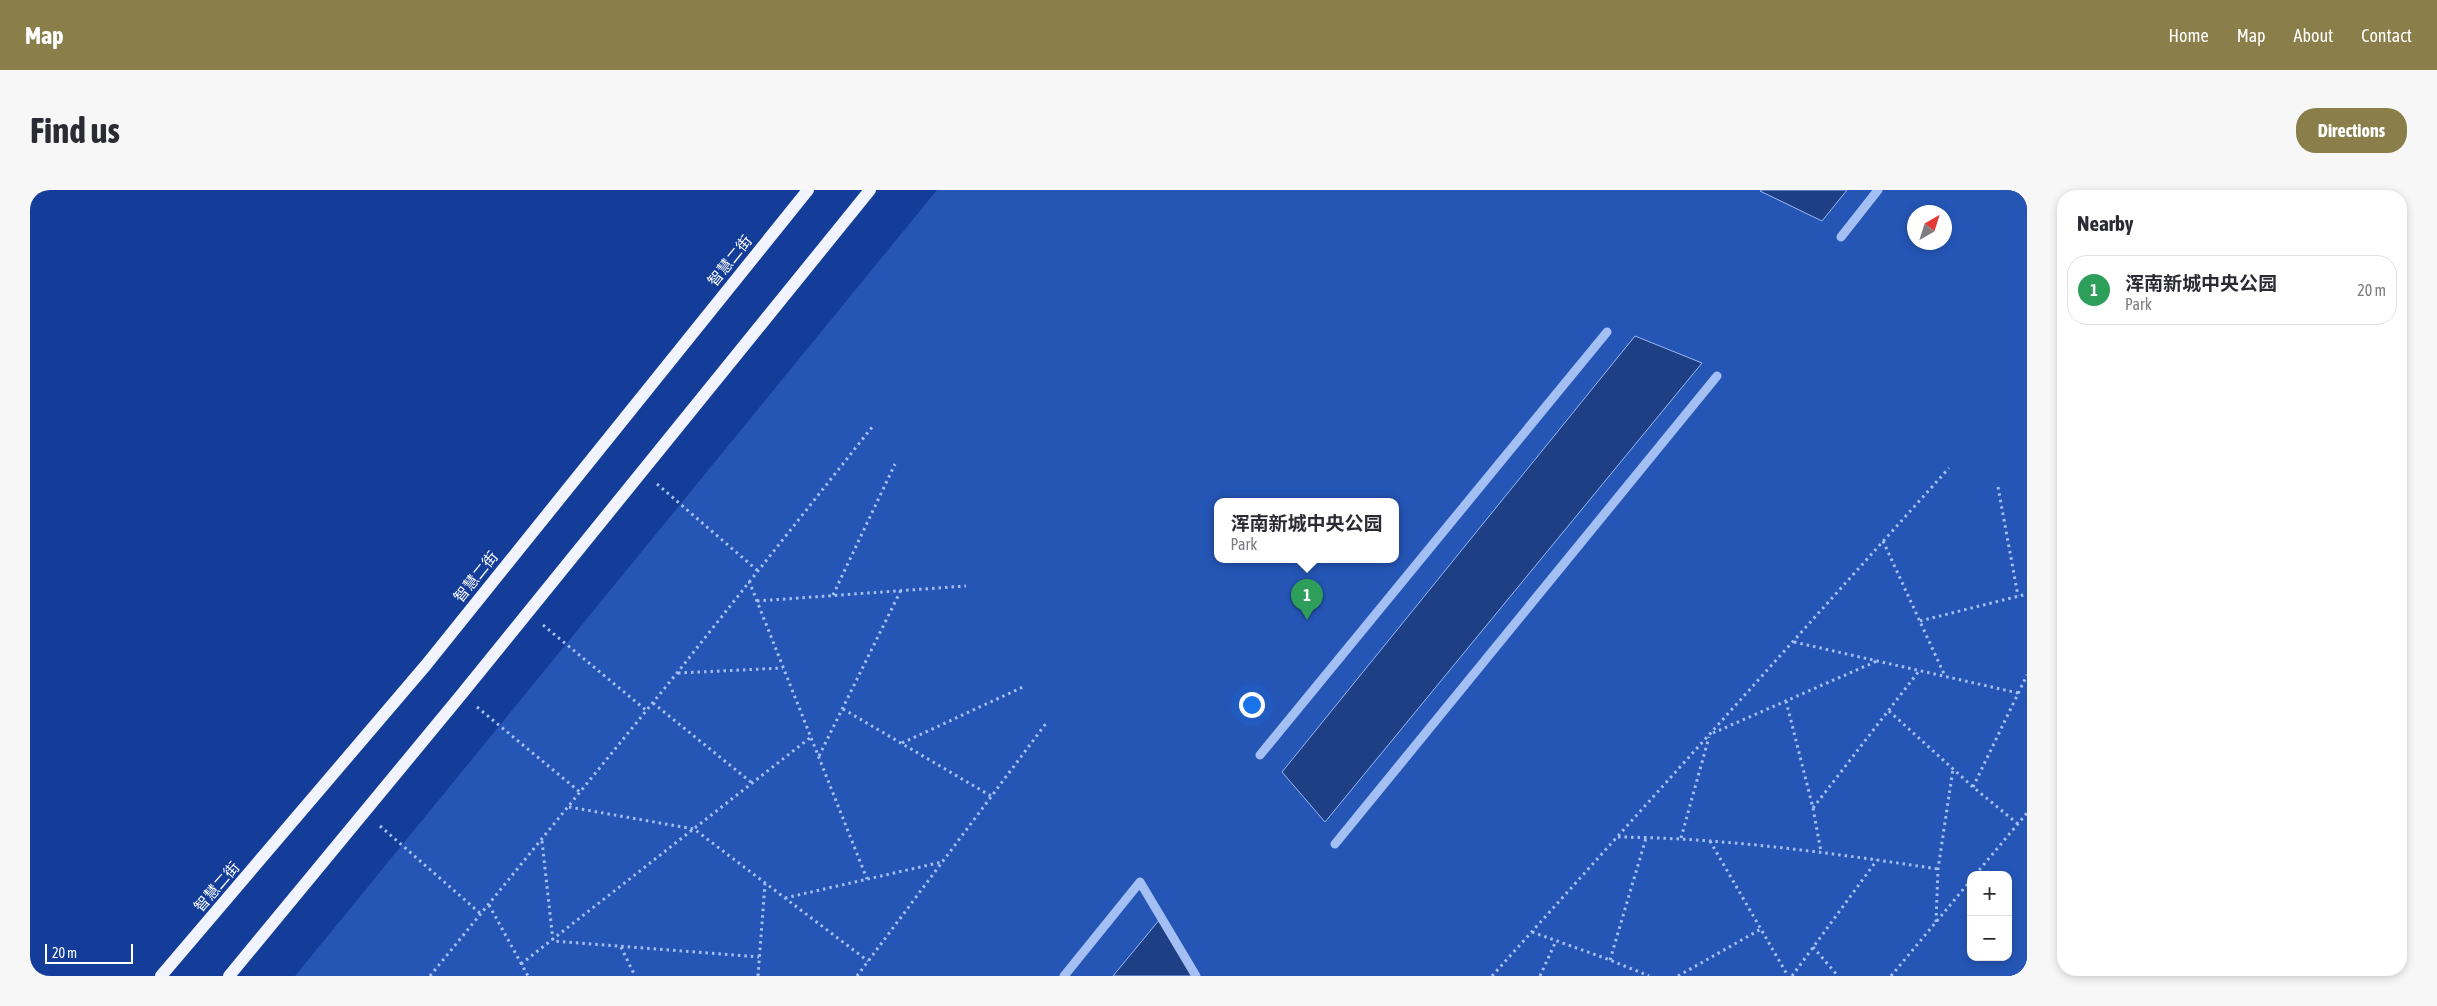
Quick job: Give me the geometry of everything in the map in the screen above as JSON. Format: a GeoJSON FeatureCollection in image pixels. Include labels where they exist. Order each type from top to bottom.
{"type":"FeatureCollection","features":[{"type":"Feature","properties":{"kind":"main road","name":"智慧二街"},"geometry":{"type":"LineString","coordinates":[[161,976],[426,665],[808,190]]}},
{"type":"Feature","properties":{"kind":"main road"},"geometry":{"type":"LineString","coordinates":[[229,976],[461,695],[870,190]]}},
{"type":"Feature","properties":{"kind":"street"},"geometry":{"type":"LineString","coordinates":[[1840,237],[1878,190]]}},
{"type":"Feature","properties":{"kind":"street"},"geometry":{"type":"LineString","coordinates":[[1260,755],[1607,332]]}},
{"type":"Feature","properties":{"kind":"street"},"geometry":{"type":"LineString","coordinates":[[1335,844],[1717,376]]}},
{"type":"Feature","properties":{"kind":"street"},"geometry":{"type":"LineString","coordinates":[[1064,976],[1140,882],[1196,976]]}},
{"type":"Feature","properties":{"kind":"path"},"geometry":{"type":"LineString","coordinates":[[430,976],[677,674],[748,580],[873,426]]}},
{"type":"Feature","properties":{"kind":"path"},"geometry":{"type":"LineString","coordinates":[[833,596],[895,464]]}},
{"type":"Feature","properties":{"kind":"path"},"geometry":{"type":"LineString","coordinates":[[1492,976],[1949,468]]}},
{"type":"Feature","properties":{"kind":"path"},"geometry":{"type":"LineString","coordinates":[[642,472],[757,570]]}},
{"type":"Feature","properties":{"kind":"path"},"geometry":{"type":"LineString","coordinates":[[1998,487],[2018,596]]}},
{"type":"Feature","properties":{"kind":"path"},"geometry":{"type":"LineString","coordinates":[[1883,541],[1945,676]]}},
{"type":"Feature","properties":{"kind":"path"},"geometry":{"type":"LineString","coordinates":[[748,580],[867,879]]}},
{"type":"Feature","properties":{"kind":"path"},"geometry":{"type":"LineString","coordinates":[[757,601],[966,586]]}},
{"type":"Feature","properties":{"kind":"path"},"geometry":{"type":"LineString","coordinates":[[819,757],[901,590]]}},
{"type":"Feature","properties":{"kind":"path"},"geometry":{"type":"LineString","coordinates":[[1920,622],[2027,594]]}},
{"type":"Feature","properties":{"kind":"path"},"geometry":{"type":"LineString","coordinates":[[528,612],[647,711]]}},
{"type":"Feature","properties":{"kind":"path"},"geometry":{"type":"LineString","coordinates":[[1793,641],[2018,693]]}},
{"type":"Feature","properties":{"kind":"path"},"geometry":{"type":"LineString","coordinates":[[1710,734],[1877,661]]}},
{"type":"Feature","properties":{"kind":"path"},"geometry":{"type":"LineString","coordinates":[[677,674],[784,668]]}},
{"type":"Feature","properties":{"kind":"path"},"geometry":{"type":"LineString","coordinates":[[1813,808],[1920,671]]}},
{"type":"Feature","properties":{"kind":"path"},"geometry":{"type":"LineString","coordinates":[[1973,787],[2027,675]]}},
{"type":"Feature","properties":{"kind":"path"},"geometry":{"type":"LineString","coordinates":[[902,744],[1026,686]]}},
{"type":"Feature","properties":{"kind":"path"},"geometry":{"type":"LineString","coordinates":[[461,695],[580,793]]}},
{"type":"Feature","properties":{"kind":"path"},"geometry":{"type":"LineString","coordinates":[[1786,701],[1813,808],[1821,852]]}},
{"type":"Feature","properties":{"kind":"path"},"geometry":{"type":"LineString","coordinates":[[653,703],[752,784]]}},
{"type":"Feature","properties":{"kind":"path"},"geometry":{"type":"LineString","coordinates":[[843,709],[991,796]]}},
{"type":"Feature","properties":{"kind":"path"},"geometry":{"type":"LineString","coordinates":[[1889,712],[1973,787],[2018,824]]}},
{"type":"Feature","properties":{"kind":"path"},"geometry":{"type":"LineString","coordinates":[[857,976],[1047,722]]}},
{"type":"Feature","properties":{"kind":"path"},"geometry":{"type":"LineString","coordinates":[[1680,838],[1710,734]]}},
{"type":"Feature","properties":{"kind":"path"},"geometry":{"type":"LineString","coordinates":[[521,964],[553,941],[811,737]]}},
{"type":"Feature","properties":{"kind":"path"},"geometry":{"type":"LineString","coordinates":[[1936,922],[1938,869],[1953,768]]}},
{"type":"Feature","properties":{"kind":"path"},"geometry":{"type":"LineString","coordinates":[[569,807],[694,829],[868,962]]}},
{"type":"Feature","properties":{"kind":"path"},"geometry":{"type":"LineString","coordinates":[[365,812],[481,914]]}},
{"type":"Feature","properties":{"kind":"path"},"geometry":{"type":"LineString","coordinates":[[1978,871],[2027,814]]}},
{"type":"Feature","properties":{"kind":"path"},"geometry":{"type":"LineString","coordinates":[[1617,838],[1680,838],[1821,852],[1938,869]]}},
{"type":"Feature","properties":{"kind":"path"},"geometry":{"type":"LineString","coordinates":[[1610,960],[1646,838]]}},
{"type":"Feature","properties":{"kind":"path"},"geometry":{"type":"LineString","coordinates":[[542,841],[553,941]]}},
{"type":"Feature","properties":{"kind":"path"},"geometry":{"type":"LineString","coordinates":[[1710,841],[1788,976]]}},
{"type":"Feature","properties":{"kind":"path"},"geometry":{"type":"LineString","coordinates":[[1792,976],[1877,860]]}},
{"type":"Feature","properties":{"kind":"path"},"geometry":{"type":"LineString","coordinates":[[784,898],[942,862]]}},
{"type":"Feature","properties":{"kind":"path"},"geometry":{"type":"LineString","coordinates":[[758,976],[765,884]]}},
{"type":"Feature","properties":{"kind":"path"},"geometry":{"type":"LineString","coordinates":[[1891,976],[1967,885]]}},
{"type":"Feature","properties":{"kind":"path"},"geometry":{"type":"LineString","coordinates":[[489,905],[528,976]]}},
{"type":"Feature","properties":{"kind":"path"},"geometry":{"type":"LineString","coordinates":[[1678,976],[1761,929]]}},
{"type":"Feature","properties":{"kind":"path"},"geometry":{"type":"LineString","coordinates":[[1532,932],[1649,976]]}},
{"type":"Feature","properties":{"kind":"path"},"geometry":{"type":"LineString","coordinates":[[553,941],[759,957]]}},
{"type":"Feature","properties":{"kind":"path"},"geometry":{"type":"LineString","coordinates":[[1540,976],[1556,941]]}},
{"type":"Feature","properties":{"kind":"path"},"geometry":{"type":"LineString","coordinates":[[621,946],[635,976]]}},
{"type":"Feature","properties":{"kind":"path"},"geometry":{"type":"LineString","coordinates":[[1813,947],[1838,976]]}},
{"type":"Feature","properties":{"kind":"shaded area"},"geometry":{"type":"Polygon","coordinates":[[[937,190],[2027,190],[2027,976],[295,976],[937,190]]]}},
{"type":"Feature","properties":{"kind":"shaded area"},"geometry":{"type":"Polygon","coordinates":[[[1761,190],[1847,190],[1822,221],[1761,190]]]}},
{"type":"Feature","properties":{"kind":"shaded area"},"geometry":{"type":"Polygon","coordinates":[[[1635,336],[1702,363],[1325,822],[1282,772],[1635,336]]]}},
{"type":"Feature","properties":{"kind":"shaded area"},"geometry":{"type":"Polygon","coordinates":[[[1160,919],[1193,976],[1113,976],[1160,919]]]}},
{"type":"Feature","properties":{"kind":"place","name":"浑南新城中央公园"},"geometry":{"type":"Point","coordinates":[1307,620]}}]}
